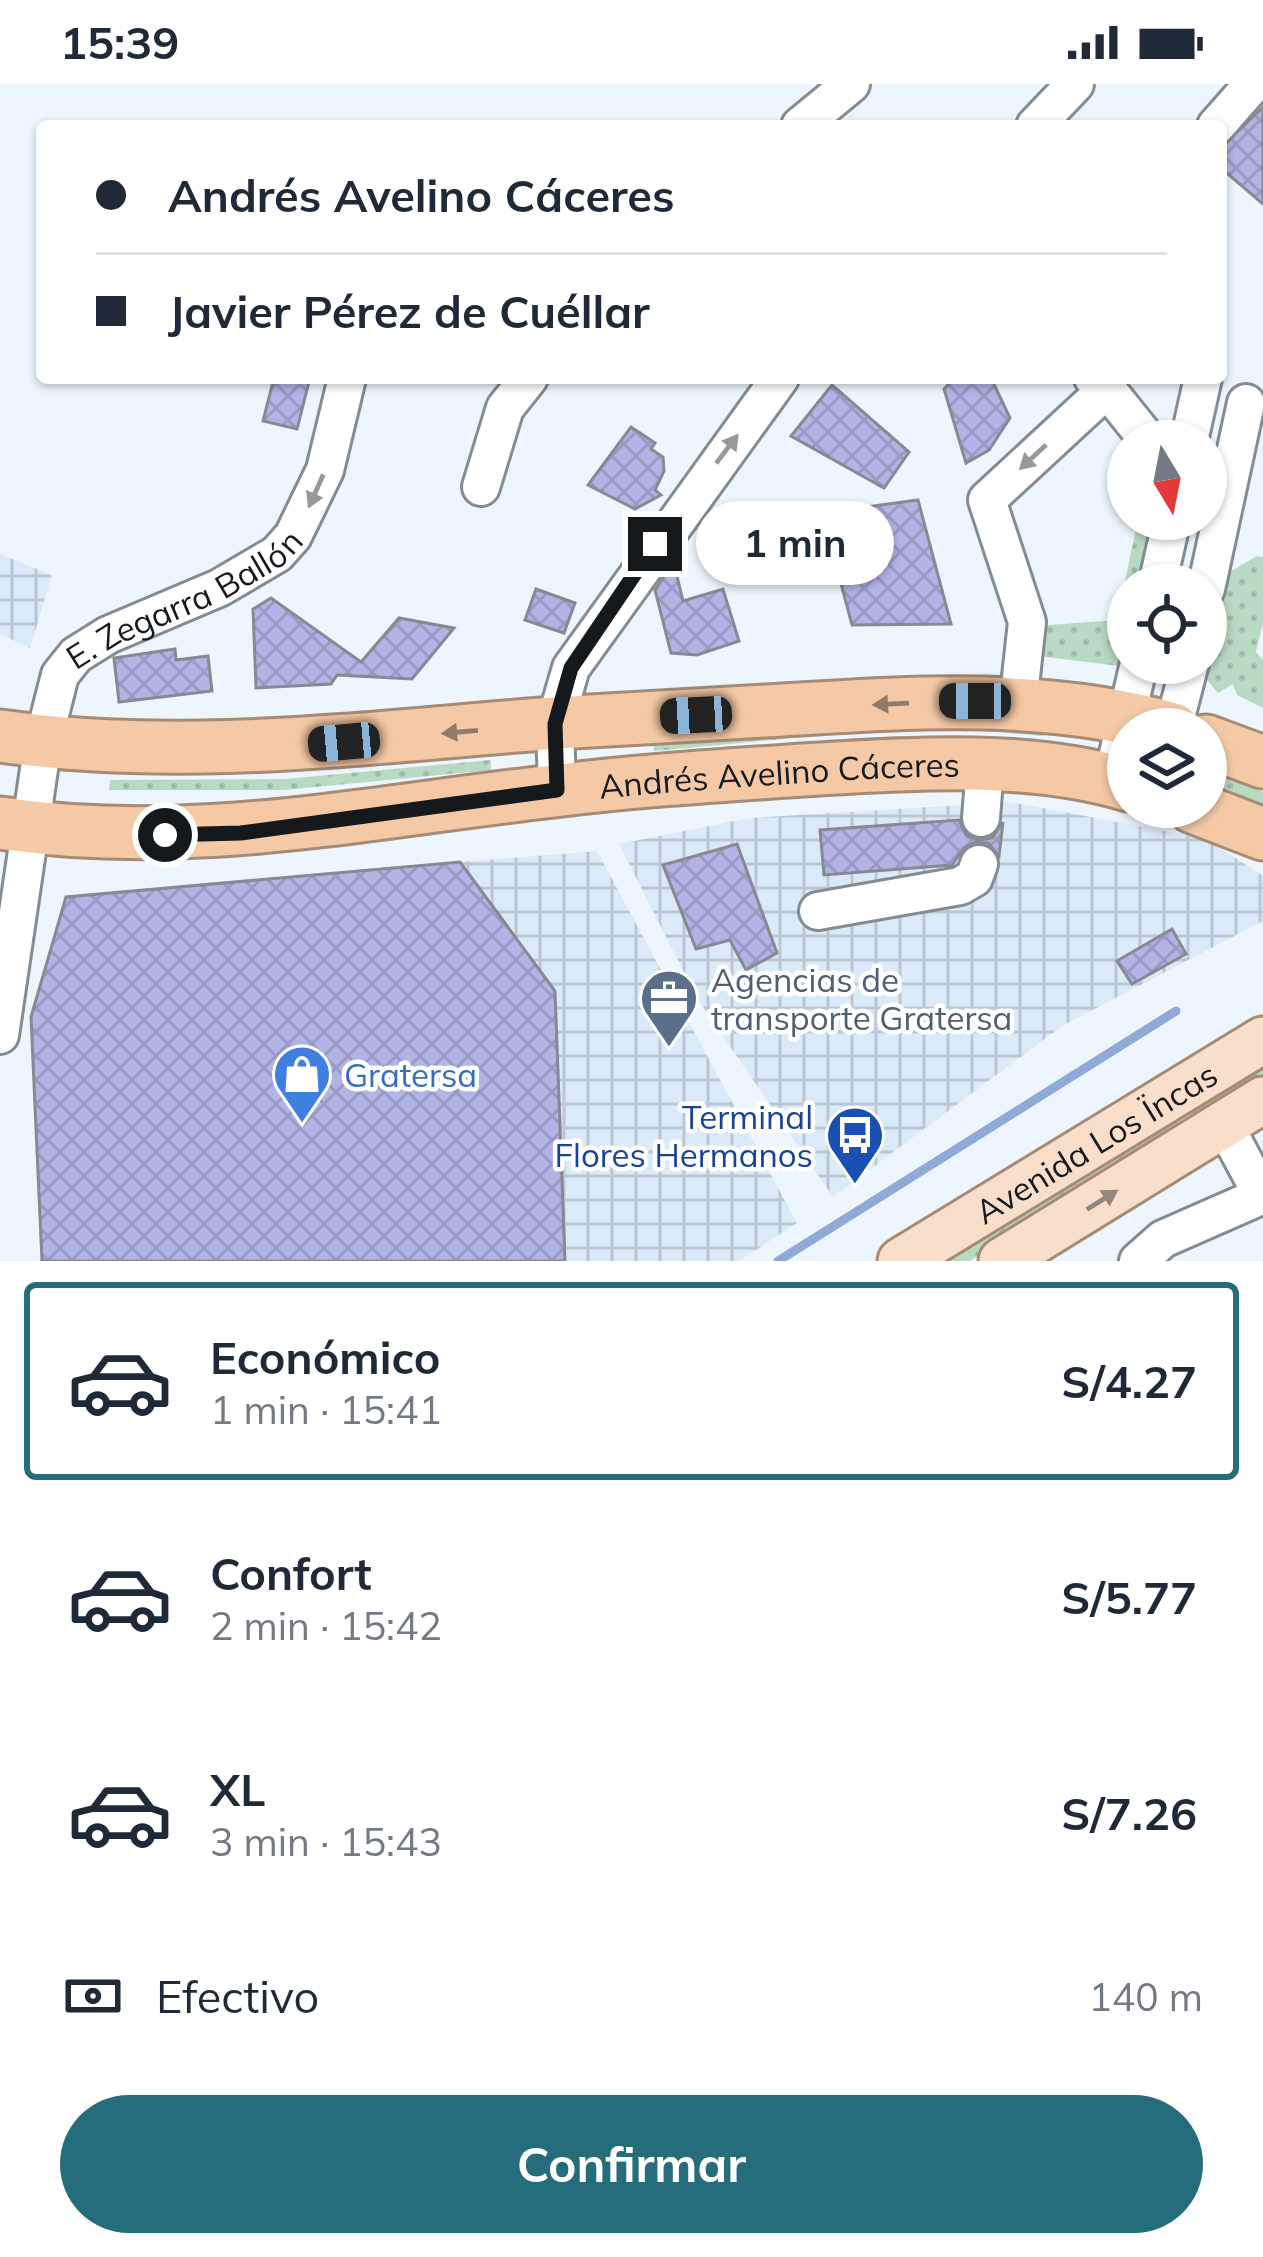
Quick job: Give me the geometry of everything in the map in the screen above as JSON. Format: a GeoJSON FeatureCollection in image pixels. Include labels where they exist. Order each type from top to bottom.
{"type":"FeatureCollection","features":[{"type":"Feature","properties":{"kind":"highway","name":"Andrés Avelino Cáceres"},"geometry":{"type":"LineString","coordinates":[[21,739],[152,750],[302,746],[555,724],[931,701],[1018,704],[1107,717]]}},
{"type":"Feature","properties":{"kind":"highway"},"geometry":{"type":"LineString","coordinates":[[1227,749],[1263,762]]}},
{"type":"Feature","properties":{"kind":"highway","name":"Andrés Avelino Cáceres"},"geometry":{"type":"LineString","coordinates":[[15,825],[165,835],[241,833],[557,790],[849,768],[985,767],[1107,781]]}},
{"type":"Feature","properties":{"kind":"highway"},"geometry":{"type":"LineString","coordinates":[[1227,820],[1263,834]]}},
{"type":"Feature","properties":{"kind":"main road","name":"Avenida Los Ïncas"},"geometry":{"type":"LineString","coordinates":[[902,1261],[1246,1051]]}},
{"type":"Feature","properties":{"kind":"main road"},"geometry":{"type":"LineString","coordinates":[[1002,1261],[1263,1100]]}},
{"type":"Feature","properties":{"kind":"street"},"geometry":{"type":"LineString","coordinates":[[807,120],[851,84]]}},
{"type":"Feature","properties":{"kind":"street"},"geometry":{"type":"LineString","coordinates":[[1040,120],[1076,84]]}},
{"type":"Feature","properties":{"kind":"street"},"geometry":{"type":"LineString","coordinates":[[1221,120],[1253,84]]}},
{"type":"Feature","properties":{"kind":"street","name":"E. Zegarra Ballón"},"geometry":{"type":"LineString","coordinates":[[0,1035],[21,739],[76,655],[148,614],[249,574],[293,536],[326,470],[346,384]]}},
{"type":"Feature","properties":{"kind":"street"},"geometry":{"type":"LineString","coordinates":[[481,487],[505,407],[524,384]]}},
{"type":"Feature","properties":{"kind":"street"},"geometry":{"type":"LineString","coordinates":[[557,790],[555,724],[571,668],[777,384]]}},
{"type":"Feature","properties":{"kind":"street"},"geometry":{"type":"LineString","coordinates":[[1018,704],[1028,622],[986,500],[1099,384]]}},
{"type":"Feature","properties":{"kind":"street"},"geometry":{"type":"LineString","coordinates":[[1101,384],[1132,420]]}},
{"type":"Feature","properties":{"kind":"street"},"geometry":{"type":"LineString","coordinates":[[1194,420],[1202,384]]}},
{"type":"Feature","properties":{"kind":"street"},"geometry":{"type":"LineString","coordinates":[[1213,564],[1255,412],[1225,384]]}},
{"type":"Feature","properties":{"kind":"street"},"geometry":{"type":"LineString","coordinates":[[981,818],[985,767]]}},
{"type":"Feature","properties":{"kind":"street"},"geometry":{"type":"LineString","coordinates":[[818,911],[960,886],[974,878],[979,864]]}},
{"type":"Feature","properties":{"kind":"street"},"geometry":{"type":"LineString","coordinates":[[1138,1261],[1163,1240],[1262,1197],[1223,1124]]}},
{"type":"Feature","properties":{"kind":"shaded area"},"geometry":{"type":"Polygon","coordinates":[[[0,554],[52,575],[30,648],[0,634],[0,554]]]}},
{"type":"Feature","properties":{"kind":"shaded area"},"geometry":{"type":"Polygon","coordinates":[[[1011,802],[1107,820],[1107,828],[1149,828],[1207,839],[1263,876],[1263,921],[1062,1026],[833,1197],[697,998],[619,844],[750,818],[1011,802]]]}},
{"type":"Feature","properties":{"kind":"shaded area"},"geometry":{"type":"Polygon","coordinates":[[[597,851],[797,1223],[739,1261],[565,1261],[555,991],[460,862],[597,851]]]}},
{"type":"Feature","properties":{"kind":"green space"},"geometry":{"type":"Polygon","coordinates":[[[1134,540],[1159,540],[1154,564],[1129,564],[1134,540]]]}},
{"type":"Feature","properties":{"kind":"green space"},"geometry":{"type":"Polygon","coordinates":[[[1263,557],[1263,623],[1256,652],[1263,660],[1263,708],[1237,695],[1233,684],[1218,693],[1210,684],[1227,684],[1227,574],[1263,557]]]}},
{"type":"Feature","properties":{"kind":"green space"},"geometry":{"type":"Polygon","coordinates":[[[1107,621],[1107,664],[1030,655],[1035,626],[1107,621]]]}},
{"type":"Feature","properties":{"kind":"green space"},"geometry":{"type":"Polygon","coordinates":[[[925,718],[1045,728],[1043,736],[925,726],[654,751],[653,743],[925,718]]]}},
{"type":"Feature","properties":{"kind":"green space"},"geometry":{"type":"Polygon","coordinates":[[[491,760],[491,770],[284,790],[109,790],[110,780],[285,779],[491,760]]]}},
{"type":"Feature","properties":{"kind":"green space"},"geometry":{"type":"Polygon","coordinates":[[[1227,776],[1263,792],[1263,807],[1227,790],[1227,776]]]}},
{"type":"Feature","properties":{"kind":"green space"},"geometry":{"type":"Polygon","coordinates":[[[1263,1062],[1263,1081],[1197,1121],[1189,1107],[1263,1062]]]}},
{"type":"Feature","properties":{"kind":"green space"},"geometry":{"type":"Polygon","coordinates":[[[1174,1115],[1182,1129],[970,1261],[936,1261],[1174,1115]]]}},
{"type":"Feature","properties":{"kind":"building"},"geometry":{"type":"Polygon","coordinates":[[[1263,107],[1263,204],[1227,173],[1227,142],[1263,107]]]}},
{"type":"Feature","properties":{"kind":"building"},"geometry":{"type":"Polygon","coordinates":[[[272,384],[308,384],[297,429],[263,421],[272,384]]]}},
{"type":"Feature","properties":{"kind":"building"},"geometry":{"type":"Polygon","coordinates":[[[949,384],[994,384],[1010,418],[989,450],[966,463],[944,389],[949,384]]]}},
{"type":"Feature","properties":{"kind":"building"},"geometry":{"type":"Polygon","coordinates":[[[832,385],[909,452],[884,488],[791,436],[832,385]]]}},
{"type":"Feature","properties":{"kind":"building"},"geometry":{"type":"Polygon","coordinates":[[[631,427],[655,443],[651,449],[663,457],[664,471],[655,490],[661,495],[635,509],[588,485],[631,427]]]}},
{"type":"Feature","properties":{"kind":"building"},"geometry":{"type":"Polygon","coordinates":[[[918,500],[951,624],[852,625],[822,513],[918,500]]]}},
{"type":"Feature","properties":{"kind":"building"},"geometry":{"type":"Polygon","coordinates":[[[676,572],[683,601],[723,589],[739,641],[697,655],[671,653],[655,590],[666,574],[676,572]]]}},
{"type":"Feature","properties":{"kind":"building"},"geometry":{"type":"Polygon","coordinates":[[[536,589],[575,603],[564,633],[525,620],[536,589]]]}},
{"type":"Feature","properties":{"kind":"building"},"geometry":{"type":"Polygon","coordinates":[[[271,598],[361,662],[399,618],[454,628],[412,679],[337,675],[331,684],[256,688],[253,609],[271,598]]]}},
{"type":"Feature","properties":{"kind":"building"},"geometry":{"type":"Polygon","coordinates":[[[175,649],[176,660],[208,656],[212,691],[119,702],[114,658],[175,649]]]}},
{"type":"Feature","properties":{"kind":"building"},"geometry":{"type":"Polygon","coordinates":[[[959,820],[967,836],[980,840],[992,838],[1003,822],[999,856],[988,843],[976,842],[964,848],[952,865],[824,875],[820,830],[959,820]]]}},
{"type":"Feature","properties":{"kind":"building"},"geometry":{"type":"Polygon","coordinates":[[[737,844],[777,953],[746,970],[730,940],[696,949],[663,865],[737,844]]]}},
{"type":"Feature","properties":{"kind":"building"},"geometry":{"type":"Polygon","coordinates":[[[460,862],[555,991],[565,1261],[42,1261],[31,1017],[66,897],[460,862]]]}},
{"type":"Feature","properties":{"kind":"building"},"geometry":{"type":"Polygon","coordinates":[[[1172,929],[1186,954],[1132,984],[1117,961],[1172,929]]]}},
{"type":"Feature","properties":{"kind":"waterway"},"geometry":{"type":"LineString","coordinates":[[778,1261],[1176,1011]]}},
{"type":"Feature","properties":{"kind":"place","name":"Agencias de transporte Gratersa"},"geometry":{"type":"Point","coordinates":[669,1049]}},
{"type":"Feature","properties":{"kind":"place","name":"Gratersa"},"geometry":{"type":"Point","coordinates":[302,1125]}},
{"type":"Feature","properties":{"kind":"place","name":"Terminal Flores Hermanos"},"geometry":{"type":"Point","coordinates":[855,1186]}},
{"type":"Feature","properties":{"kind":"route"},"geometry":{"type":"LineString","coordinates":[[165,835],[241,833],[557,790],[555,724],[571,668],[655,544]]}}]}
